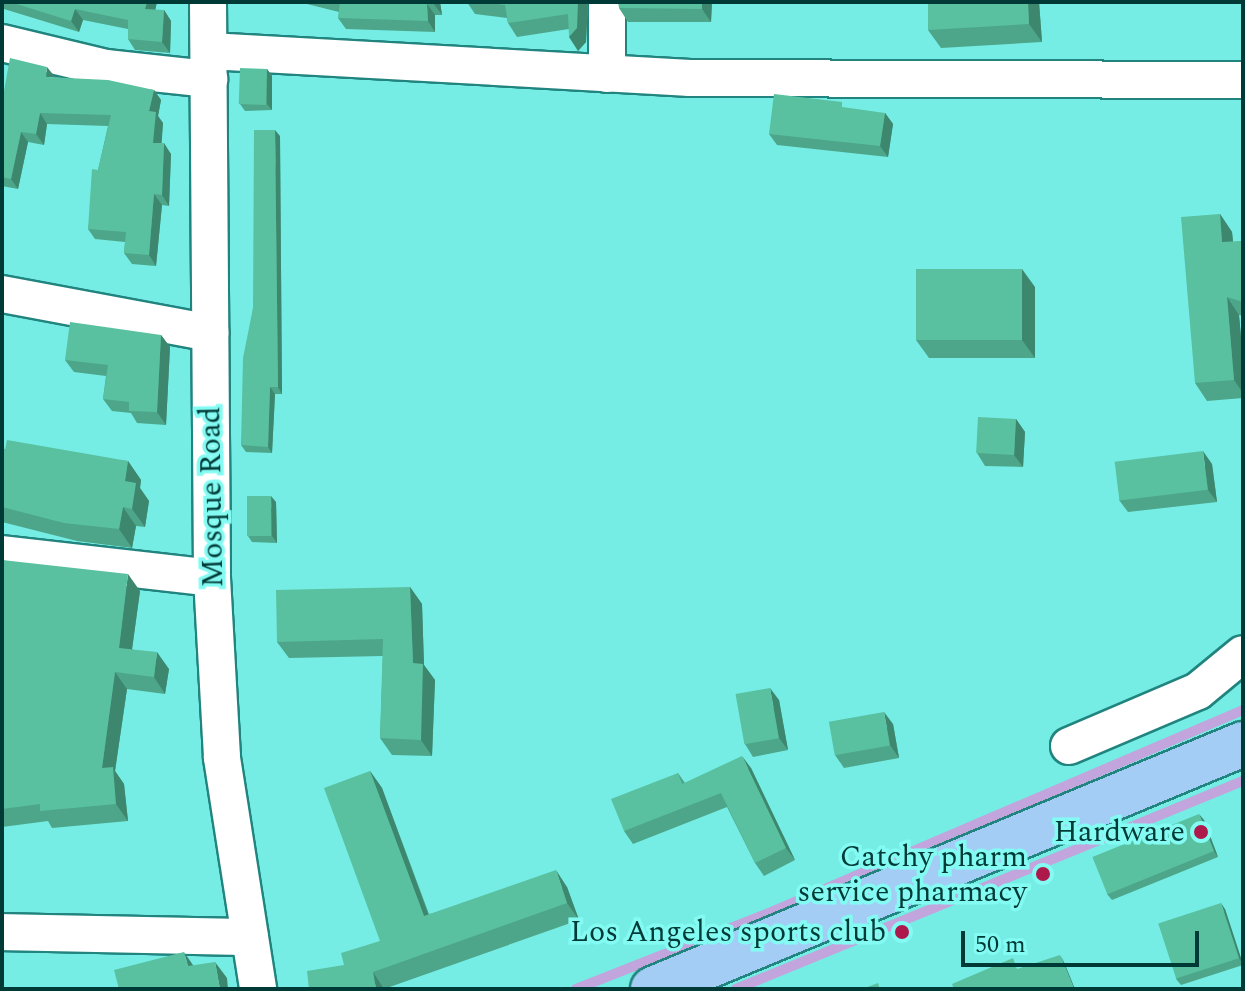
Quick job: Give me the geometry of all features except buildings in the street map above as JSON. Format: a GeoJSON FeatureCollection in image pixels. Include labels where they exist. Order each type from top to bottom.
{"type":"FeatureCollection","features":[{"type":"Feature","properties":{"kind":"main road"},"geometry":{"type":"LineString","coordinates":[[653,989],[1243,744]]}},
{"type":"Feature","properties":{"kind":"street","name":"Mosque Road"},"geometry":{"type":"LineString","coordinates":[[208,2],[212,578],[222,758],[258,989]]}},
{"type":"Feature","properties":{"kind":"street"},"geometry":{"type":"LineString","coordinates":[[607,2],[607,74]]}},
{"type":"Feature","properties":{"kind":"street"},"geometry":{"type":"LineString","coordinates":[[2,43],[106,68],[209,65],[607,74],[1243,80]]}},
{"type":"Feature","properties":{"kind":"street"},"geometry":{"type":"LineString","coordinates":[[2,294],[210,333]]}},
{"type":"Feature","properties":{"kind":"street"},"geometry":{"type":"LineString","coordinates":[[2,554],[212,578]]}},
{"type":"Feature","properties":{"kind":"street"},"geometry":{"type":"LineString","coordinates":[[1069,746],[1198,691],[1243,654]]}},
{"type":"Feature","properties":{"kind":"street"},"geometry":{"type":"LineString","coordinates":[[2,932],[250,937]]}},
{"type":"Feature","properties":{"kind":"waterway"},"geometry":{"type":"LineString","coordinates":[[576,989],[764,915],[1243,710]]}},
{"type":"Feature","properties":{"kind":"waterway"},"geometry":{"type":"LineString","coordinates":[[736,989],[1243,781]]}},
{"type":"Feature","properties":{"kind":"place","name":"Hardware"},"geometry":{"type":"Point","coordinates":[1201,832]}},
{"type":"Feature","properties":{"kind":"place","name":"Catchy pharm service pharmacy"},"geometry":{"type":"Point","coordinates":[1043,874]}},
{"type":"Feature","properties":{"kind":"place","name":"Los Angeles sports club"},"geometry":{"type":"Point","coordinates":[902,932]}}]}
